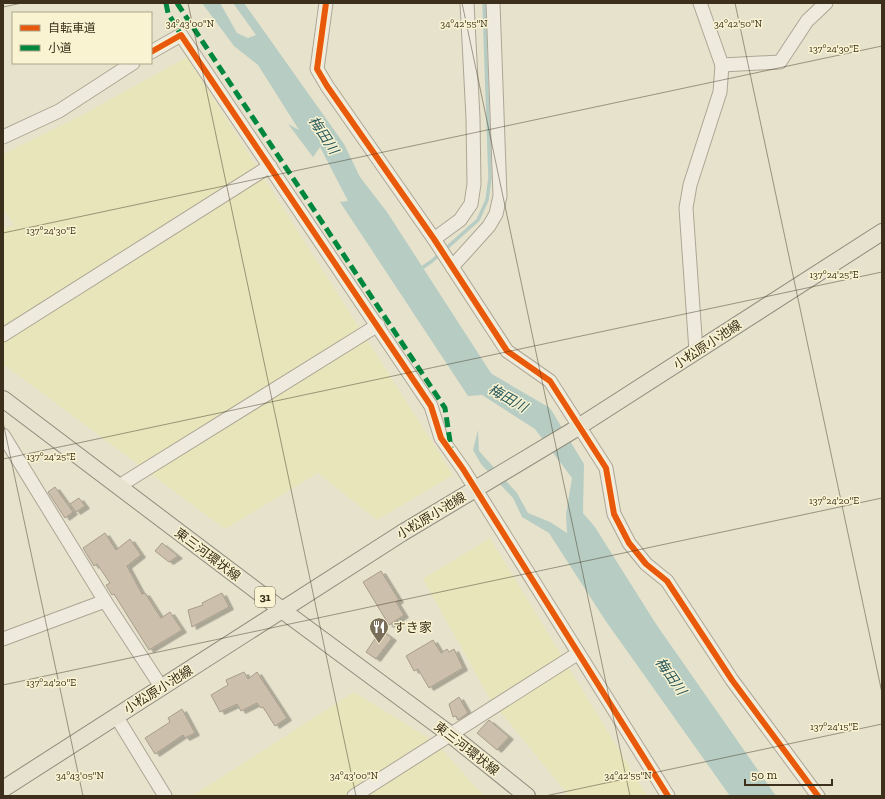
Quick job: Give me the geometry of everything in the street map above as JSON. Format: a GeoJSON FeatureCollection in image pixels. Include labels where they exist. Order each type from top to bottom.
{"type":"FeatureCollection","features":[{"type":"Feature","properties":{"kind":"main road","name":"小松原小池線"},"geometry":{"type":"LineString","coordinates":[[3,789],[402,533],[576,429],[882,232]]}},
{"type":"Feature","properties":{"kind":"main road","name":"東三河環状線"},"geometry":{"type":"LineString","coordinates":[[3,399],[450,735],[526,796]]}},
{"type":"Feature","properties":{"kind":"street"},"geometry":{"type":"LineString","coordinates":[[326,3],[317,69],[327,86],[439,247],[507,351],[550,380],[576,429],[606,468],[614,514],[629,543],[646,564],[667,581],[732,680],[818,796]]}},
{"type":"Feature","properties":{"kind":"street"},"geometry":{"type":"LineString","coordinates":[[439,247],[471,204],[474,184],[474,118],[467,3]]}},
{"type":"Feature","properties":{"kind":"street"},"geometry":{"type":"LineString","coordinates":[[452,267],[489,226],[496,214],[500,196],[493,3]]}},
{"type":"Feature","properties":{"kind":"street"},"geometry":{"type":"LineString","coordinates":[[696,351],[686,208],[690,185],[720,92],[722,64],[700,3]]}},
{"type":"Feature","properties":{"kind":"street"},"geometry":{"type":"LineString","coordinates":[[722,64],[780,62],[807,21],[826,3]]}},
{"type":"Feature","properties":{"kind":"street"},"geometry":{"type":"LineString","coordinates":[[152,51],[181,35],[378,325],[431,406],[441,438],[479,487],[578,654],[630,733],[668,796]]}},
{"type":"Feature","properties":{"kind":"street"},"geometry":{"type":"LineString","coordinates":[[3,137],[59,112],[131,64]]}},
{"type":"Feature","properties":{"kind":"street"},"geometry":{"type":"LineString","coordinates":[[3,335],[270,166]]}},
{"type":"Feature","properties":{"kind":"street"},"geometry":{"type":"LineString","coordinates":[[118,486],[378,325]]}},
{"type":"Feature","properties":{"kind":"street"},"geometry":{"type":"LineString","coordinates":[[3,435],[105,601],[162,688]]}},
{"type":"Feature","properties":{"kind":"street"},"geometry":{"type":"LineString","coordinates":[[3,639],[105,601]]}},
{"type":"Feature","properties":{"kind":"street"},"geometry":{"type":"LineString","coordinates":[[354,796],[578,654]]}},
{"type":"Feature","properties":{"kind":"street"},"geometry":{"type":"LineString","coordinates":[[116,716],[165,796]]}},
{"type":"Feature","properties":{"kind":"shaded area"},"geometry":{"type":"Polygon","coordinates":[[[187,57],[453,475],[377,520],[318,473],[225,529],[3,364],[3,229],[14,225],[3,209],[3,154],[82,115],[187,57]]]}},
{"type":"Feature","properties":{"kind":"shaded area"},"geometry":{"type":"Polygon","coordinates":[[[490,538],[647,796],[569,796],[490,699],[423,579],[490,538]]]}},
{"type":"Feature","properties":{"kind":"shaded area"},"geometry":{"type":"Polygon","coordinates":[[[354,692],[435,742],[484,796],[192,796],[354,692]]]}},
{"type":"Feature","properties":{"kind":"water","name":"梅田川"},"geometry":{"type":"Polygon","coordinates":[[[202,3],[220,3],[237,33],[248,38],[256,35],[233,3],[244,3],[344,144],[360,177],[387,212],[492,374],[550,408],[584,464],[583,513],[595,527],[656,624],[776,796],[730,796],[605,620],[549,533],[522,517],[513,498],[481,464],[473,450],[478,430],[479,451],[517,493],[528,513],[550,522],[567,533],[566,514],[572,478],[535,429],[482,395],[468,396],[340,202],[348,201],[320,147],[313,157],[288,124],[299,130],[258,65],[234,46],[202,3]]]}},
{"type":"Feature","properties":{"kind":"building"},"geometry":{"type":"Polygon","coordinates":[[[55,487],[73,512],[65,518],[48,492],[55,487]]]}},
{"type":"Feature","properties":{"kind":"building"},"geometry":{"type":"Polygon","coordinates":[[[79,498],[85,506],[76,512],[70,504],[79,498]]]}},
{"type":"Feature","properties":{"kind":"building"},"geometry":{"type":"Polygon","coordinates":[[[105,533],[116,550],[130,539],[141,555],[127,566],[142,594],[145,593],[161,618],[170,612],[182,630],[149,650],[114,594],[112,595],[106,585],[110,583],[97,564],[94,566],[83,548],[105,533]]]}},
{"type":"Feature","properties":{"kind":"building"},"geometry":{"type":"Polygon","coordinates":[[[162,543],[178,556],[169,562],[155,551],[162,543]]]}},
{"type":"Feature","properties":{"kind":"building"},"geometry":{"type":"Polygon","coordinates":[[[381,571],[399,600],[396,602],[404,615],[389,625],[363,582],[381,571]]]}},
{"type":"Feature","properties":{"kind":"building"},"geometry":{"type":"Polygon","coordinates":[[[222,593],[229,607],[192,627],[188,610],[203,605],[202,603],[222,593]]]}},
{"type":"Feature","properties":{"kind":"building"},"geometry":{"type":"Polygon","coordinates":[[[381,630],[392,638],[376,659],[366,652],[381,630]]]}},
{"type":"Feature","properties":{"kind":"building"},"geometry":{"type":"Polygon","coordinates":[[[433,640],[441,653],[447,649],[449,652],[454,649],[463,668],[429,688],[418,669],[414,671],[406,656],[433,640]]]}},
{"type":"Feature","properties":{"kind":"building"},"geometry":{"type":"Polygon","coordinates":[[[244,672],[248,679],[257,672],[287,718],[275,726],[263,707],[261,708],[257,703],[241,711],[237,704],[220,712],[211,695],[228,685],[226,680],[244,672]]]}},
{"type":"Feature","properties":{"kind":"building"},"geometry":{"type":"Polygon","coordinates":[[[459,697],[468,713],[458,720],[456,716],[453,717],[449,704],[459,697]]]}},
{"type":"Feature","properties":{"kind":"building"},"geometry":{"type":"Polygon","coordinates":[[[182,709],[195,733],[185,738],[183,735],[155,754],[145,738],[170,722],[168,718],[182,709]]]}},
{"type":"Feature","properties":{"kind":"building"},"geometry":{"type":"Polygon","coordinates":[[[489,720],[509,737],[497,750],[477,733],[489,720]]]}},
{"type":"Feature","properties":{"kind":"waterway"},"geometry":{"type":"LineString","coordinates":[[419,270],[432,261],[478,220],[487,200],[490,178],[484,3]]}},
{"type":"Feature","properties":{"kind":"marked path"},"geometry":{"type":"LineString","coordinates":[[166,3],[168,13],[181,35]]}},
{"type":"Feature","properties":{"kind":"marked path"},"geometry":{"type":"LineString","coordinates":[[177,3],[445,408],[451,448]]}},
{"type":"Feature","properties":{"kind":"cycle path"},"geometry":{"type":"LineString","coordinates":[[326,3],[317,69],[327,86],[434,239],[507,351],[550,381],[606,468],[614,514],[629,543],[646,564],[667,581],[732,680],[818,796]]}},
{"type":"Feature","properties":{"kind":"cycle path"},"geometry":{"type":"LineString","coordinates":[[152,51],[181,35],[431,406],[441,438],[463,469],[668,796]]}},
{"type":"Feature","properties":{"kind":"place","name":"すき家"},"geometry":{"type":"Point","coordinates":[379,644]}}]}
